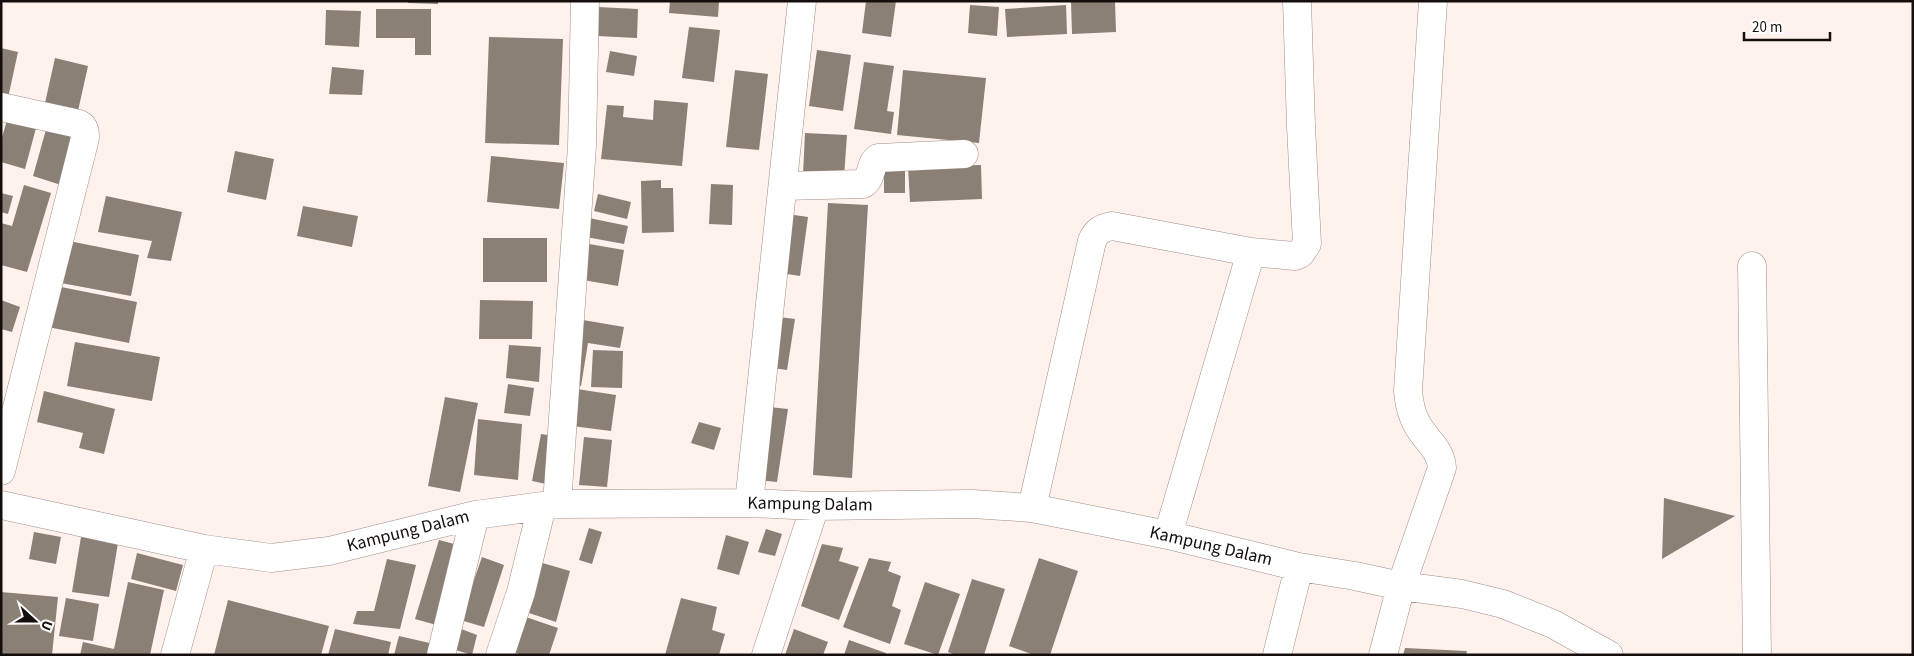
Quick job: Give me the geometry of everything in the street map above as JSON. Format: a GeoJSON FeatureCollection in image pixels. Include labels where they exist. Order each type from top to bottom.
{"type":"FeatureCollection","features":[{"type":"Feature","properties":{"kind":"street"},"geometry":{"type":"LineString","coordinates":[[500,655],[549,505],[582,146],[585,1]]}},
{"type":"Feature","properties":{"kind":"street"},"geometry":{"type":"LineString","coordinates":[[749,504],[802,1]]}},
{"type":"Feature","properties":{"kind":"street"},"geometry":{"type":"LineString","coordinates":[[1032,508],[1095,233],[1102,228],[1112,226],[1251,252],[1295,256],[1300,254],[1307,244],[1300,126],[1297,1]]}},
{"type":"Feature","properties":{"kind":"street"},"geometry":{"type":"LineString","coordinates":[[1383,655],[1401,586],[1442,468],[1440,455],[1414,418],[1408,391],[1433,1]]}},
{"type":"Feature","properties":{"kind":"street"},"geometry":{"type":"LineString","coordinates":[[1,107],[80,124],[86,131],[86,138],[1,471]]}},
{"type":"Feature","properties":{"kind":"street"},"geometry":{"type":"LineString","coordinates":[[783,186],[863,184],[870,178],[874,160],[878,158],[964,154]]}},
{"type":"Feature","properties":{"kind":"street"},"geometry":{"type":"LineString","coordinates":[[1168,536],[1251,252]]}},
{"type":"Feature","properties":{"kind":"street"},"geometry":{"type":"LineString","coordinates":[[1752,266],[1757,655]]}},
{"type":"Feature","properties":{"kind":"street","name":"Kampung Dalam"},"geometry":{"type":"LineString","coordinates":[[1,505],[204,549],[271,558],[329,551],[475,515],[549,505],[749,504],[815,506],[972,504],[1032,508],[1168,536],[1300,567],[1401,586],[1462,594],[1503,604],[1553,624],[1609,655]]}},
{"type":"Feature","properties":{"kind":"street"},"geometry":{"type":"LineString","coordinates":[[766,655],[815,506]]}},
{"type":"Feature","properties":{"kind":"street"},"geometry":{"type":"LineString","coordinates":[[441,655],[475,515]]}},
{"type":"Feature","properties":{"kind":"street"},"geometry":{"type":"LineString","coordinates":[[175,655],[204,549]]}},
{"type":"Feature","properties":{"kind":"street"},"geometry":{"type":"LineString","coordinates":[[1278,655],[1300,567]]}},
{"type":"Feature","properties":{"kind":"building"},"geometry":{"type":"Polygon","coordinates":[[[408,1],[438,1],[438,4],[408,3],[408,1]]]}},
{"type":"Feature","properties":{"kind":"building"},"geometry":{"type":"Polygon","coordinates":[[[670,1],[719,1],[718,17],[669,13],[670,1]]]}},
{"type":"Feature","properties":{"kind":"building"},"geometry":{"type":"Polygon","coordinates":[[[866,1],[896,1],[891,37],[862,33],[866,1]]]}},
{"type":"Feature","properties":{"kind":"building"},"geometry":{"type":"Polygon","coordinates":[[[1071,1],[1115,1],[1116,32],[1072,34],[1071,1]]]}},
{"type":"Feature","properties":{"kind":"building"},"geometry":{"type":"Polygon","coordinates":[[[970,5],[999,7],[997,36],[968,33],[970,5]]]}},
{"type":"Feature","properties":{"kind":"building"},"geometry":{"type":"Polygon","coordinates":[[[1066,5],[1067,34],[1007,37],[1005,9],[1066,5]]]}},
{"type":"Feature","properties":{"kind":"building"},"geometry":{"type":"Polygon","coordinates":[[[598,7],[638,9],[637,38],[597,36],[598,7]]]}},
{"type":"Feature","properties":{"kind":"building"},"geometry":{"type":"Polygon","coordinates":[[[376,9],[431,9],[431,55],[415,55],[415,38],[376,38],[376,9]]]}},
{"type":"Feature","properties":{"kind":"building"},"geometry":{"type":"Polygon","coordinates":[[[326,10],[361,11],[359,47],[325,45],[326,10]]]}},
{"type":"Feature","properties":{"kind":"building"},"geometry":{"type":"Polygon","coordinates":[[[689,27],[720,30],[714,82],[682,78],[689,27]]]}},
{"type":"Feature","properties":{"kind":"building"},"geometry":{"type":"Polygon","coordinates":[[[489,37],[563,39],[559,145],[485,143],[489,37]]]}},
{"type":"Feature","properties":{"kind":"building"},"geometry":{"type":"Polygon","coordinates":[[[1,48],[18,52],[8,98],[1,96],[1,48]]]}},
{"type":"Feature","properties":{"kind":"building"},"geometry":{"type":"Polygon","coordinates":[[[817,50],[851,55],[843,111],[809,106],[817,50]]]}},
{"type":"Feature","properties":{"kind":"building"},"geometry":{"type":"Polygon","coordinates":[[[610,51],[637,56],[634,76],[606,72],[610,51]]]}},
{"type":"Feature","properties":{"kind":"building"},"geometry":{"type":"Polygon","coordinates":[[[55,58],[88,66],[78,111],[45,103],[55,58]]]}},
{"type":"Feature","properties":{"kind":"building"},"geometry":{"type":"Polygon","coordinates":[[[864,62],[894,66],[887,111],[894,112],[891,134],[854,129],[864,62]]]}},
{"type":"Feature","properties":{"kind":"building"},"geometry":{"type":"Polygon","coordinates":[[[332,67],[364,70],[362,95],[329,94],[332,67]]]}},
{"type":"Feature","properties":{"kind":"building"},"geometry":{"type":"Polygon","coordinates":[[[735,70],[768,74],[759,150],[726,147],[735,70]]]}},
{"type":"Feature","properties":{"kind":"building"},"geometry":{"type":"Polygon","coordinates":[[[903,70],[986,78],[979,143],[897,135],[903,70]]]}},
{"type":"Feature","properties":{"kind":"building"},"geometry":{"type":"Polygon","coordinates":[[[654,100],[688,103],[682,166],[601,159],[607,105],[624,106],[623,117],[653,120],[654,100]]]}},
{"type":"Feature","properties":{"kind":"building"},"geometry":{"type":"Polygon","coordinates":[[[7,120],[36,128],[25,169],[1,162],[1,141],[7,120]]]}},
{"type":"Feature","properties":{"kind":"building"},"geometry":{"type":"Polygon","coordinates":[[[47,126],[76,135],[61,185],[33,176],[47,126]]]}},
{"type":"Feature","properties":{"kind":"building"},"geometry":{"type":"Polygon","coordinates":[[[805,133],[847,135],[844,177],[803,175],[805,133]]]}},
{"type":"Feature","properties":{"kind":"building"},"geometry":{"type":"Polygon","coordinates":[[[235,151],[274,159],[266,200],[227,192],[235,151]]]}},
{"type":"Feature","properties":{"kind":"building"},"geometry":{"type":"Polygon","coordinates":[[[491,156],[564,163],[559,209],[487,202],[491,156]]]}},
{"type":"Feature","properties":{"kind":"building"},"geometry":{"type":"Polygon","coordinates":[[[884,165],[905,166],[905,193],[884,193],[884,165]]]}},
{"type":"Feature","properties":{"kind":"building"},"geometry":{"type":"Polygon","coordinates":[[[981,165],[982,199],[910,202],[908,167],[981,165]]]}},
{"type":"Feature","properties":{"kind":"building"},"geometry":{"type":"Polygon","coordinates":[[[661,180],[661,188],[673,188],[674,232],[642,233],[641,181],[661,180]]]}},
{"type":"Feature","properties":{"kind":"building"},"geometry":{"type":"Polygon","coordinates":[[[711,184],[733,185],[732,225],[709,224],[711,184]]]}},
{"type":"Feature","properties":{"kind":"building"},"geometry":{"type":"Polygon","coordinates":[[[24,185],[51,193],[27,272],[1,265],[1,223],[12,226],[24,185]]]}},
{"type":"Feature","properties":{"kind":"building"},"geometry":{"type":"Polygon","coordinates":[[[1,193],[13,196],[8,214],[1,212],[1,193]]]}},
{"type":"Feature","properties":{"kind":"building"},"geometry":{"type":"Polygon","coordinates":[[[598,194],[631,202],[627,219],[594,211],[598,194]]]}},
{"type":"Feature","properties":{"kind":"building"},"geometry":{"type":"Polygon","coordinates":[[[106,196],[182,212],[171,261],[147,258],[152,241],[98,232],[106,196]]]}},
{"type":"Feature","properties":{"kind":"building"},"geometry":{"type":"Polygon","coordinates":[[[828,203],[868,205],[852,478],[813,475],[828,203]]]}},
{"type":"Feature","properties":{"kind":"building"},"geometry":{"type":"Polygon","coordinates":[[[303,206],[358,216],[352,247],[297,236],[303,206]]]}},
{"type":"Feature","properties":{"kind":"building"},"geometry":{"type":"Polygon","coordinates":[[[788,214],[808,217],[800,276],[780,273],[788,214]]]}},
{"type":"Feature","properties":{"kind":"building"},"geometry":{"type":"Polygon","coordinates":[[[589,218],[628,226],[624,244],[586,237],[589,218]]]}},
{"type":"Feature","properties":{"kind":"building"},"geometry":{"type":"Polygon","coordinates":[[[483,238],[547,238],[547,282],[483,282],[483,238]]]}},
{"type":"Feature","properties":{"kind":"building"},"geometry":{"type":"Polygon","coordinates":[[[69,241],[139,255],[131,296],[61,283],[69,241]]]}},
{"type":"Feature","properties":{"kind":"building"},"geometry":{"type":"Polygon","coordinates":[[[589,244],[624,250],[618,286],[583,280],[589,244]]]}},
{"type":"Feature","properties":{"kind":"building"},"geometry":{"type":"Polygon","coordinates":[[[56,286],[137,302],[129,343],[48,327],[56,286]]]}},
{"type":"Feature","properties":{"kind":"building"},"geometry":{"type":"Polygon","coordinates":[[[1,300],[20,307],[12,332],[1,329],[1,300]]]}},
{"type":"Feature","properties":{"kind":"building"},"geometry":{"type":"Polygon","coordinates":[[[480,300],[533,301],[532,339],[479,339],[480,300]]]}},
{"type":"Feature","properties":{"kind":"building"},"geometry":{"type":"Polygon","coordinates":[[[779,317],[795,319],[787,370],[772,368],[779,317]]]}},
{"type":"Feature","properties":{"kind":"building"},"geometry":{"type":"Polygon","coordinates":[[[583,320],[624,327],[620,348],[588,343],[581,386],[572,384],[583,320]]]}},
{"type":"Feature","properties":{"kind":"building"},"geometry":{"type":"Polygon","coordinates":[[[75,342],[160,357],[152,401],[67,386],[75,342]]]}},
{"type":"Feature","properties":{"kind":"building"},"geometry":{"type":"Polygon","coordinates":[[[509,345],[541,347],[539,382],[506,378],[509,345]]]}},
{"type":"Feature","properties":{"kind":"building"},"geometry":{"type":"Polygon","coordinates":[[[593,350],[623,351],[622,388],[591,387],[593,350]]]}},
{"type":"Feature","properties":{"kind":"building"},"geometry":{"type":"Polygon","coordinates":[[[508,384],[534,388],[530,416],[504,413],[508,384]]]}},
{"type":"Feature","properties":{"kind":"building"},"geometry":{"type":"Polygon","coordinates":[[[577,389],[616,395],[611,431],[572,426],[577,389]]]}},
{"type":"Feature","properties":{"kind":"building"},"geometry":{"type":"Polygon","coordinates":[[[44,391],[115,409],[104,454],[79,448],[83,433],[37,422],[44,391]]]}},
{"type":"Feature","properties":{"kind":"building"},"geometry":{"type":"Polygon","coordinates":[[[445,397],[478,403],[460,492],[428,486],[445,397]]]}},
{"type":"Feature","properties":{"kind":"building"},"geometry":{"type":"Polygon","coordinates":[[[769,407],[788,409],[777,482],[758,480],[769,407]]]}},
{"type":"Feature","properties":{"kind":"building"},"geometry":{"type":"Polygon","coordinates":[[[478,419],[522,424],[518,480],[474,475],[478,419]]]}},
{"type":"Feature","properties":{"kind":"building"},"geometry":{"type":"Polygon","coordinates":[[[699,422],[721,428],[714,450],[691,443],[699,422]]]}},
{"type":"Feature","properties":{"kind":"building"},"geometry":{"type":"Polygon","coordinates":[[[541,434],[555,436],[546,484],[532,481],[541,434]]]}},
{"type":"Feature","properties":{"kind":"building"},"geometry":{"type":"Polygon","coordinates":[[[584,437],[612,440],[607,487],[579,485],[584,437]]]}},
{"type":"Feature","properties":{"kind":"building"},"geometry":{"type":"Polygon","coordinates":[[[1664,498],[1735,516],[1662,559],[1664,498]]]}},
{"type":"Feature","properties":{"kind":"building"},"geometry":{"type":"Polygon","coordinates":[[[589,528],[602,532],[592,564],[579,560],[589,528]]]}},
{"type":"Feature","properties":{"kind":"building"},"geometry":{"type":"Polygon","coordinates":[[[766,529],[782,534],[775,556],[758,552],[766,529]]]}},
{"type":"Feature","properties":{"kind":"building"},"geometry":{"type":"Polygon","coordinates":[[[34,532],[61,537],[56,564],[29,559],[34,532]]]}},
{"type":"Feature","properties":{"kind":"building"},"geometry":{"type":"Polygon","coordinates":[[[726,535],[749,542],[739,575],[717,569],[726,535]]]}},
{"type":"Feature","properties":{"kind":"building"},"geometry":{"type":"Polygon","coordinates":[[[81,537],[118,543],[109,597],[72,592],[81,537]]]}},
{"type":"Feature","properties":{"kind":"building"},"geometry":{"type":"Polygon","coordinates":[[[439,540],[458,545],[440,626],[415,619],[439,540]]]}},
{"type":"Feature","properties":{"kind":"building"},"geometry":{"type":"Polygon","coordinates":[[[822,544],[843,548],[839,561],[859,567],[839,620],[801,606],[822,544]]]}},
{"type":"Feature","properties":{"kind":"building"},"geometry":{"type":"Polygon","coordinates":[[[137,553],[183,565],[176,591],[131,579],[137,553]]]}},
{"type":"Feature","properties":{"kind":"building"},"geometry":{"type":"Polygon","coordinates":[[[482,557],[504,565],[484,627],[460,620],[482,557]]]}},
{"type":"Feature","properties":{"kind":"building"},"geometry":{"type":"Polygon","coordinates":[[[869,558],[891,562],[888,571],[901,576],[892,606],[901,610],[890,644],[843,627],[869,558]]]}},
{"type":"Feature","properties":{"kind":"building"},"geometry":{"type":"Polygon","coordinates":[[[1039,558],[1078,571],[1050,655],[1034,655],[1009,646],[1039,558]]]}},
{"type":"Feature","properties":{"kind":"building"},"geometry":{"type":"Polygon","coordinates":[[[387,559],[416,565],[400,629],[353,624],[357,611],[374,611],[387,559]]]}},
{"type":"Feature","properties":{"kind":"building"},"geometry":{"type":"Polygon","coordinates":[[[539,562],[570,571],[556,622],[523,611],[539,562]]]}},
{"type":"Feature","properties":{"kind":"building"},"geometry":{"type":"Polygon","coordinates":[[[972,579],[1005,589],[984,655],[956,655],[948,652],[972,579]]]}},
{"type":"Feature","properties":{"kind":"building"},"geometry":{"type":"Polygon","coordinates":[[[128,582],[164,590],[150,655],[80,655],[83,642],[114,649],[128,582]]]}},
{"type":"Feature","properties":{"kind":"building"},"geometry":{"type":"Polygon","coordinates":[[[925,582],[960,594],[938,655],[904,644],[925,582]]]}},
{"type":"Feature","properties":{"kind":"building"},"geometry":{"type":"Polygon","coordinates":[[[1,592],[58,597],[52,655],[1,655],[1,592]]]}},
{"type":"Feature","properties":{"kind":"building"},"geometry":{"type":"Polygon","coordinates":[[[66,598],[99,604],[93,641],[59,636],[66,598]]]}},
{"type":"Feature","properties":{"kind":"building"},"geometry":{"type":"Polygon","coordinates":[[[681,598],[717,607],[712,630],[725,634],[719,655],[665,655],[681,598]]]}},
{"type":"Feature","properties":{"kind":"building"},"geometry":{"type":"Polygon","coordinates":[[[228,600],[329,626],[321,655],[214,655],[228,600]]]}},
{"type":"Feature","properties":{"kind":"building"},"geometry":{"type":"Polygon","coordinates":[[[520,615],[558,628],[549,655],[522,655],[508,650],[520,615]]]}},
{"type":"Feature","properties":{"kind":"building"},"geometry":{"type":"Polygon","coordinates":[[[456,627],[477,635],[472,655],[449,648],[456,627]]]}},
{"type":"Feature","properties":{"kind":"building"},"geometry":{"type":"Polygon","coordinates":[[[335,629],[391,642],[388,655],[328,655],[335,629]]]}},
{"type":"Feature","properties":{"kind":"building"},"geometry":{"type":"Polygon","coordinates":[[[794,629],[828,642],[823,655],[785,655],[794,629]]]}},
{"type":"Feature","properties":{"kind":"building"},"geometry":{"type":"Polygon","coordinates":[[[399,636],[434,644],[431,655],[394,655],[399,636]]]}},
{"type":"Feature","properties":{"kind":"building"},"geometry":{"type":"Polygon","coordinates":[[[849,640],[886,653],[885,655],[844,655],[849,640]]]}},
{"type":"Feature","properties":{"kind":"building"},"geometry":{"type":"Polygon","coordinates":[[[1405,648],[1467,651],[1466,655],[1403,655],[1405,648]]]}}]}
